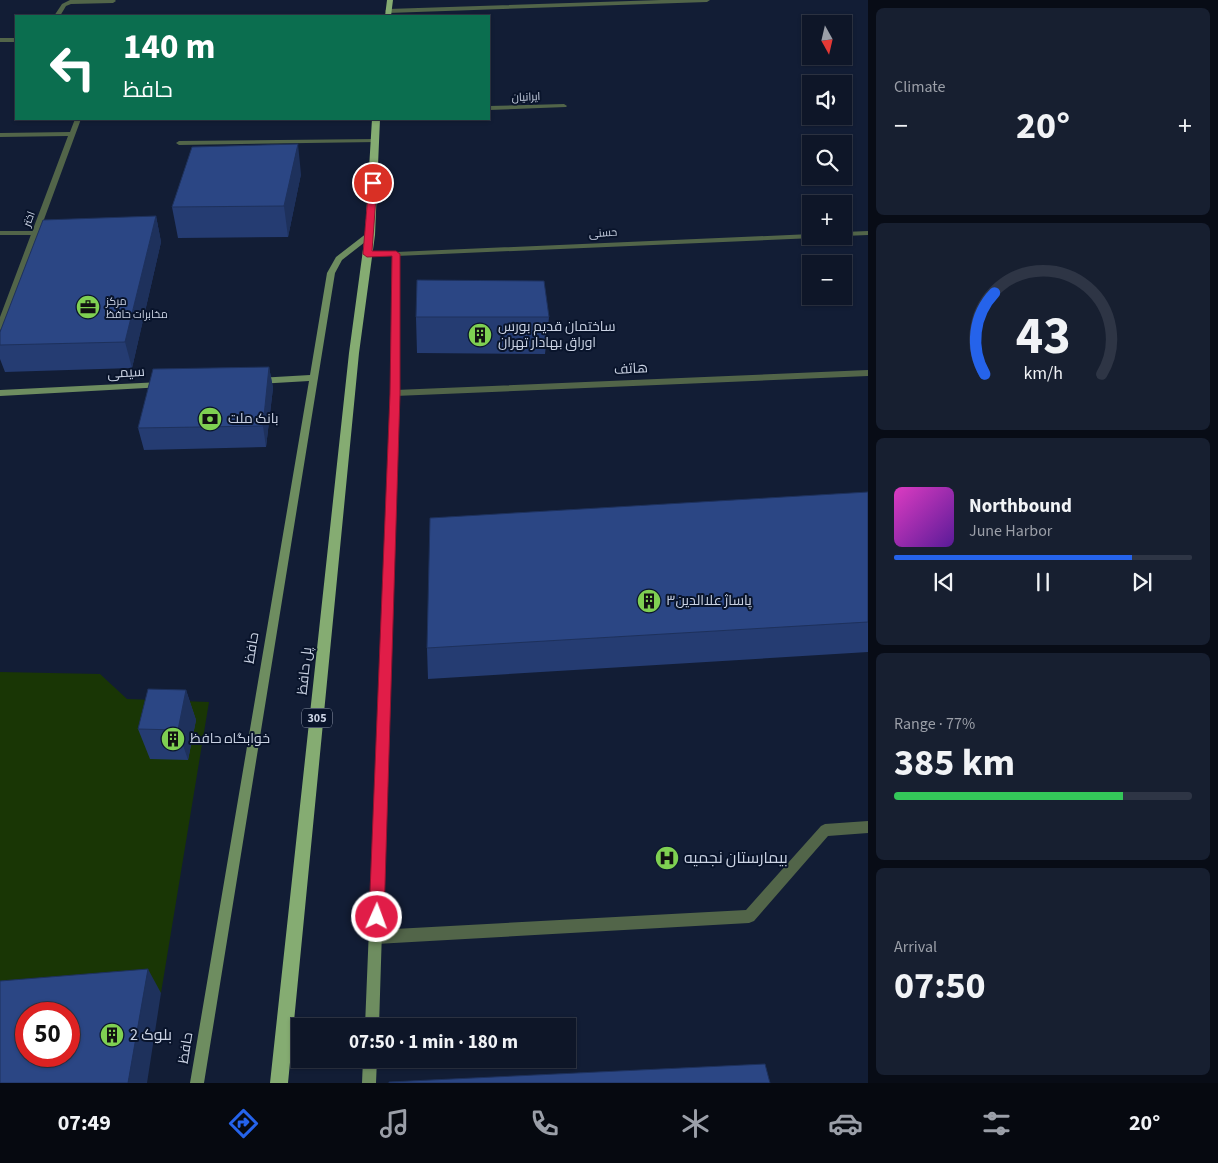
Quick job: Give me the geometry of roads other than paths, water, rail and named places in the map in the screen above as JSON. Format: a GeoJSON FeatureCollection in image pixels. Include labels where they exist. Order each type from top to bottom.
{"type":"FeatureCollection","features":[{"type":"Feature","properties":{"kind":"main road"},"geometry":{"type":"LineString","coordinates":[[388,14],[390,0]]}},
{"type":"Feature","properties":{"kind":"main road","name":"305"},"geometry":{"type":"LineString","coordinates":[[367,254],[370,235],[376,120]]}},
{"type":"Feature","properties":{"kind":"main road","name":"حافظ"},"geometry":{"type":"LineString","coordinates":[[197,1083],[331,273],[339,259],[370,235]]}},
{"type":"Feature","properties":{"kind":"main road"},"geometry":{"type":"LineString","coordinates":[[367,254],[396,254],[395,394],[372,1018]]}},
{"type":"Feature","properties":{"kind":"main road","name":"پل حافظ"},"geometry":{"type":"LineString","coordinates":[[279,1083],[354,353],[367,254]]}},
{"type":"Feature","properties":{"kind":"main road"},"geometry":{"type":"LineString","coordinates":[[244,381],[313,378]]}},
{"type":"Feature","properties":{"kind":"main road","name":"سیمی"},"geometry":{"type":"LineString","coordinates":[[0,393],[166,385]]}},
{"type":"Feature","properties":{"kind":"main road"},"geometry":{"type":"LineString","coordinates":[[369,1083],[370,1068]]}},
{"type":"Feature","properties":{"kind":"street"},"geometry":{"type":"LineString","coordinates":[[388,14],[707,0]]}},
{"type":"Feature","properties":{"kind":"street"},"geometry":{"type":"LineString","coordinates":[[58,15],[64,5],[70,2],[113,1]]}},
{"type":"Feature","properties":{"kind":"street"},"geometry":{"type":"LineString","coordinates":[[0,40],[15,40]]}},
{"type":"Feature","properties":{"kind":"street","name":"ایرانیان"},"geometry":{"type":"LineString","coordinates":[[490,108],[564,106]]}},
{"type":"Feature","properties":{"kind":"street","name":"اختر"},"geometry":{"type":"LineString","coordinates":[[0,328],[78,120]]}},
{"type":"Feature","properties":{"kind":"street"},"geometry":{"type":"LineString","coordinates":[[0,135],[73,134]]}},
{"type":"Feature","properties":{"kind":"street"},"geometry":{"type":"LineString","coordinates":[[179,143],[376,141]]}},
{"type":"Feature","properties":{"kind":"street"},"geometry":{"type":"LineString","coordinates":[[0,233],[36,232]]}},
{"type":"Feature","properties":{"kind":"street"},"geometry":{"type":"LineString","coordinates":[[852,234],[868,233]]}},
{"type":"Feature","properties":{"kind":"street","name":"حسنی"},"geometry":{"type":"LineString","coordinates":[[396,254],[802,236]]}},
{"type":"Feature","properties":{"kind":"street","name":"هاتف"},"geometry":{"type":"LineString","coordinates":[[395,394],[868,373]]}},
{"type":"Feature","properties":{"kind":"street"},"geometry":{"type":"LineString","coordinates":[[376,937],[748,916],[825,830],[868,826]]}},
{"type":"Feature","properties":{"kind":"place","name":"مرکز مخابرات حافظ"},"geometry":{"type":"Point","coordinates":[88,307]}},
{"type":"Feature","properties":{"kind":"place","name":"ساختمان قدیم بورس اوراق بهادار تهران"},"geometry":{"type":"Point","coordinates":[480,335]}},
{"type":"Feature","properties":{"kind":"place","name":"بانک ملت"},"geometry":{"type":"Point","coordinates":[210,419]}},
{"type":"Feature","properties":{"kind":"place","name":"پاساژ علاالدین۳"},"geometry":{"type":"Point","coordinates":[649,601]}},
{"type":"Feature","properties":{"kind":"place","name":"خوابگاه حافظ"},"geometry":{"type":"Point","coordinates":[173,739]}},
{"type":"Feature","properties":{"kind":"place","name":"بیمارستان نجمیه"},"geometry":{"type":"Point","coordinates":[667,858]}},
{"type":"Feature","properties":{"kind":"place","name":"بلوک 2"},"geometry":{"type":"Point","coordinates":[112,1035]}}]}
